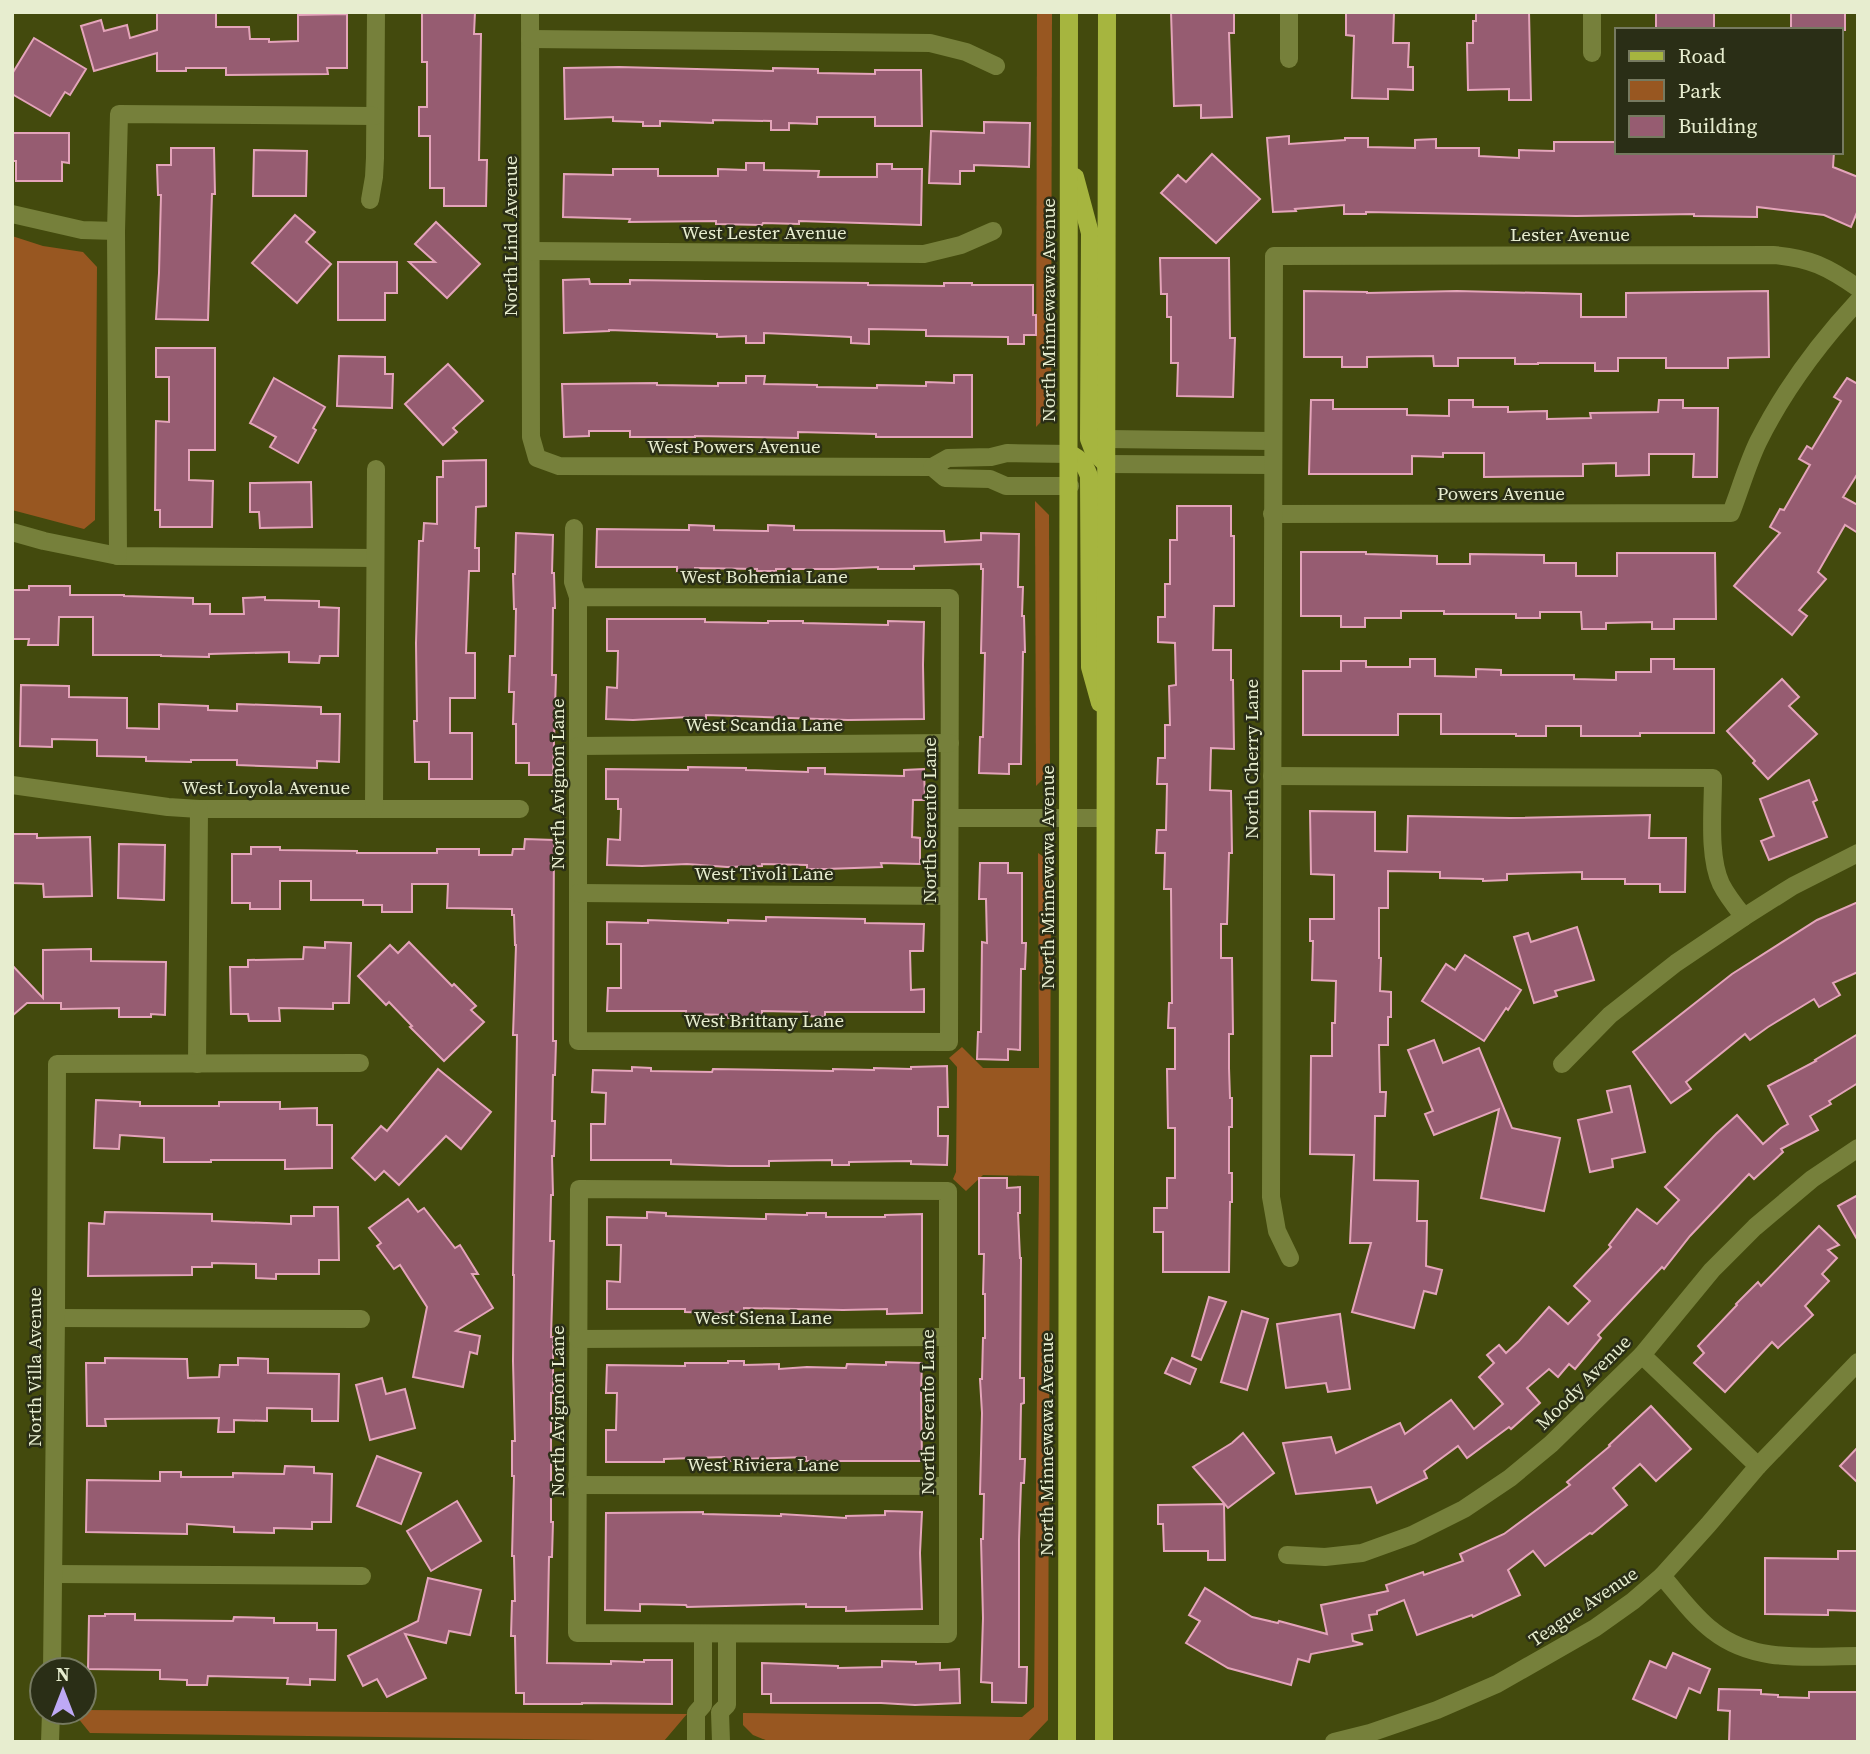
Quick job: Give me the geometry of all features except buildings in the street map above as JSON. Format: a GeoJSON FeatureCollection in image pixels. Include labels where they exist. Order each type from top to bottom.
{"type":"FeatureCollection","features":[{"type":"Feature","properties":{"kind":"main road","name":"North Minnewawa Avenue"},"geometry":{"type":"LineString","coordinates":[[1068,1742],[1069,12]]}},
{"type":"Feature","properties":{"kind":"main road"},"geometry":{"type":"LineString","coordinates":[[1104,1742],[1107,12]]}},
{"type":"Feature","properties":{"kind":"main road"},"geometry":{"type":"LineString","coordinates":[[1069,153],[1090,233],[1089,439],[1094,452],[1106,464]]}},
{"type":"Feature","properties":{"kind":"main road"},"geometry":{"type":"LineString","coordinates":[[1070,454],[1079,458],[1089,476],[1090,667],[1107,727]]}},
{"type":"Feature","properties":{"kind":"street"},"geometry":{"type":"LineString","coordinates":[[370,200],[374,167],[376,12]]}},
{"type":"Feature","properties":{"kind":"street","name":"North Lind Avenue"},"geometry":{"type":"LineString","coordinates":[[530,12],[531,437],[537,458]]}},
{"type":"Feature","properties":{"kind":"street"},"geometry":{"type":"LineString","coordinates":[[1289,12],[1289,59]]}},
{"type":"Feature","properties":{"kind":"street"},"geometry":{"type":"LineString","coordinates":[[1591,12],[1592,53]]}},
{"type":"Feature","properties":{"kind":"street"},"geometry":{"type":"LineString","coordinates":[[530,39],[930,43],[966,52],[996,66]]}},
{"type":"Feature","properties":{"kind":"street"},"geometry":{"type":"LineString","coordinates":[[118,556],[116,232],[119,114],[374,116]]}},
{"type":"Feature","properties":{"kind":"street"},"geometry":{"type":"LineString","coordinates":[[12,214],[82,230],[116,232]]}},
{"type":"Feature","properties":{"kind":"street","name":"West Lester Avenue"},"geometry":{"type":"LineString","coordinates":[[531,251],[924,254],[961,245],[993,231]]}},
{"type":"Feature","properties":{"kind":"street","name":"Lester Avenue"},"geometry":{"type":"LineString","coordinates":[[1274,256],[1773,255],[1796,257],[1817,264],[1858,288]]}},
{"type":"Feature","properties":{"kind":"street","name":"North Cherry Lane"},"geometry":{"type":"LineString","coordinates":[[1274,256],[1271,1196],[1277,1231],[1290,1258]]}},
{"type":"Feature","properties":{"kind":"street","name":"Powers Avenue"},"geometry":{"type":"LineString","coordinates":[[1272,514],[1731,513],[1758,443],[1794,379],[1833,328],[1858,301]]}},
{"type":"Feature","properties":{"kind":"street"},"geometry":{"type":"LineString","coordinates":[[1106,439],[1272,441]]}},
{"type":"Feature","properties":{"kind":"street","name":"West Powers Avenue"},"geometry":{"type":"LineString","coordinates":[[537,458],[559,466],[932,467],[947,458],[990,457],[1007,453],[1070,454]]}},
{"type":"Feature","properties":{"kind":"street"},"geometry":{"type":"LineString","coordinates":[[990,457],[990,479]]}},
{"type":"Feature","properties":{"kind":"street"},"geometry":{"type":"LineString","coordinates":[[1106,464],[1272,465]]}},
{"type":"Feature","properties":{"kind":"street","name":"West Powers Avenue"},"geometry":{"type":"LineString","coordinates":[[932,467],[945,478],[990,479],[1006,486],[1070,486]]}},
{"type":"Feature","properties":{"kind":"street"},"geometry":{"type":"LineString","coordinates":[[374,808],[376,469]]}},
{"type":"Feature","properties":{"kind":"street","name":"North Avignon Lane"},"geometry":{"type":"LineString","coordinates":[[574,528],[573,582],[578,597],[578,1041]]}},
{"type":"Feature","properties":{"kind":"street"},"geometry":{"type":"LineString","coordinates":[[12,532],[118,556],[375,558]]}},
{"type":"Feature","properties":{"kind":"street","name":"West Bohemia Lane"},"geometry":{"type":"LineString","coordinates":[[578,597],[950,598]]}},
{"type":"Feature","properties":{"kind":"street","name":"North Serento Lane"},"geometry":{"type":"LineString","coordinates":[[949,1042],[950,598]]}},
{"type":"Feature","properties":{"kind":"street","name":"West Scandia Lane"},"geometry":{"type":"LineString","coordinates":[[578,746],[950,743]]}},
{"type":"Feature","properties":{"kind":"street"},"geometry":{"type":"LineString","coordinates":[[1272,776],[1713,778],[1717,874],[1722,887],[1744,917]]}},
{"type":"Feature","properties":{"kind":"street","name":"West Loyola Avenue"},"geometry":{"type":"LineString","coordinates":[[12,785],[199,809],[520,809]]}},
{"type":"Feature","properties":{"kind":"street"},"geometry":{"type":"LineString","coordinates":[[199,809],[197,1064],[360,1063]]}},
{"type":"Feature","properties":{"kind":"street"},"geometry":{"type":"LineString","coordinates":[[950,818],[1105,818]]}},
{"type":"Feature","properties":{"kind":"street"},"geometry":{"type":"LineString","coordinates":[[1562,1064],[1610,1015],[1676,963],[1793,886],[1858,853]]}},
{"type":"Feature","properties":{"kind":"street","name":"West Tivoli Lane"},"geometry":{"type":"LineString","coordinates":[[578,893],[949,896]]}},
{"type":"Feature","properties":{"kind":"street","name":"West Brittany Lane"},"geometry":{"type":"LineString","coordinates":[[578,1041],[949,1042]]}},
{"type":"Feature","properties":{"kind":"street","name":"North Villa Avenue"},"geometry":{"type":"LineString","coordinates":[[52,1656],[57,1064],[197,1064]]}},
{"type":"Feature","properties":{"kind":"street","name":"Moody Avenue"},"geometry":{"type":"LineString","coordinates":[[1287,1555],[1325,1558],[1362,1553],[1412,1535],[1464,1509],[1510,1478],[1551,1444],[1642,1355],[1712,1270],[1755,1227],[1812,1179],[1858,1148]]}},
{"type":"Feature","properties":{"kind":"street","name":"North Avignon Lane"},"geometry":{"type":"LineString","coordinates":[[703,1634],[577,1633],[579,1189],[948,1191]]}},
{"type":"Feature","properties":{"kind":"street","name":"North Serento Lane"},"geometry":{"type":"LineString","coordinates":[[727,1634],[947,1634],[948,1191]]}},
{"type":"Feature","properties":{"kind":"street"},"geometry":{"type":"LineString","coordinates":[[56,1318],[361,1319]]}},
{"type":"Feature","properties":{"kind":"street","name":"West Siena Lane"},"geometry":{"type":"LineString","coordinates":[[578,1339],[948,1337]]}},
{"type":"Feature","properties":{"kind":"street"},"geometry":{"type":"LineString","coordinates":[[1642,1355],[1758,1466]]}},
{"type":"Feature","properties":{"kind":"street","name":"Teague Avenue"},"geometry":{"type":"LineString","coordinates":[[1334,1742],[1437,1710],[1497,1684],[1595,1628],[1633,1601],[1662,1576],[1758,1466],[1858,1362]]}},
{"type":"Feature","properties":{"kind":"street","name":"West Riviera Lane"},"geometry":{"type":"LineString","coordinates":[[578,1485],[947,1486]]}},
{"type":"Feature","properties":{"kind":"street"},"geometry":{"type":"LineString","coordinates":[[54,1574],[362,1576]]}},
{"type":"Feature","properties":{"kind":"street"},"geometry":{"type":"LineString","coordinates":[[1662,1576],[1698,1618],[1732,1644],[1753,1652],[1776,1656],[1858,1656]]}},
{"type":"Feature","properties":{"kind":"street"},"geometry":{"type":"LineString","coordinates":[[696,1742],[696,1713],[703,1705],[703,1634],[727,1634],[727,1705],[720,1712],[720,1742]]}},
{"type":"Feature","properties":{"kind":"green space"},"geometry":{"type":"Polygon","coordinates":[[[1037,12],[1052,12],[1051,411],[1036,427],[1037,12]]]}},
{"type":"Feature","properties":{"kind":"green space"},"geometry":{"type":"Polygon","coordinates":[[[12,236],[43,246],[83,252],[97,267],[95,520],[84,529],[12,510],[12,236]]]}},
{"type":"Feature","properties":{"kind":"green space"},"geometry":{"type":"Polygon","coordinates":[[[1035,501],[1049,515],[1050,772],[1036,786],[1035,501]]]}},
{"type":"Feature","properties":{"kind":"green space"},"geometry":{"type":"Polygon","coordinates":[[[1038,853],[1044,857],[1051,874],[1048,1720],[1027,1742],[768,1741],[753,1735],[743,1725],[743,1713],[1022,1717],[1034,1707],[1039,1176],[983,1175],[966,1191],[953,1179],[956,1172],[957,1067],[949,1058],[962,1047],[983,1068],[1039,1068],[1038,853]]]}},
{"type":"Feature","properties":{"kind":"green space"},"geometry":{"type":"Polygon","coordinates":[[[98,1710],[687,1714],[664,1741],[90,1733],[84,1726],[98,1726],[98,1710]]]}}]}
